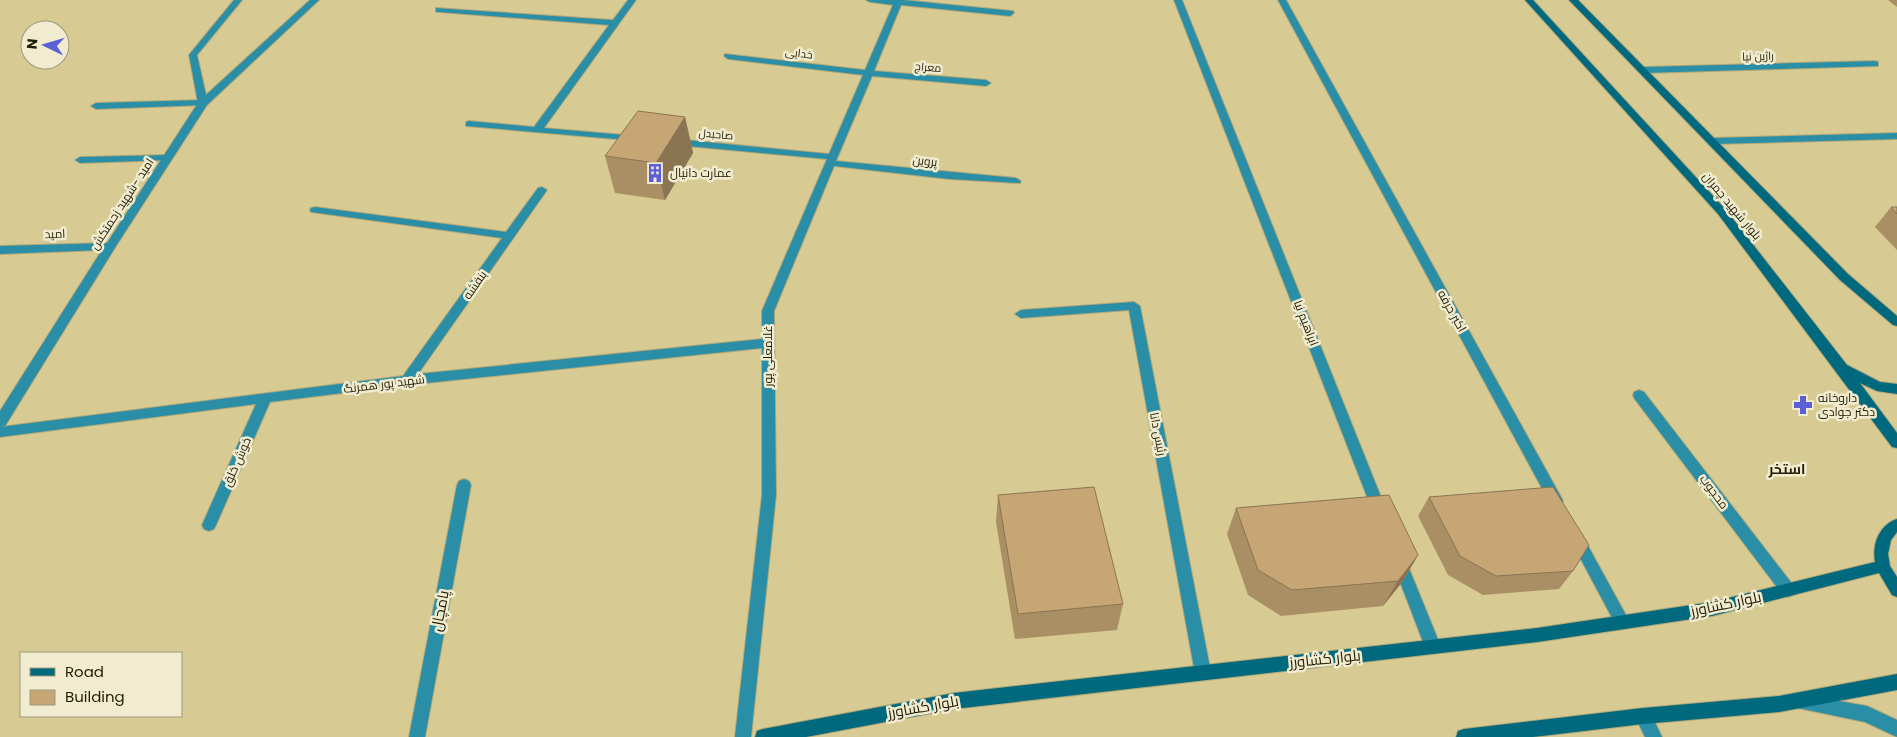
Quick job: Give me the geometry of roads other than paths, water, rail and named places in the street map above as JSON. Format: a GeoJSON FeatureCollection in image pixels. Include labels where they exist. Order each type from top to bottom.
{"type":"FeatureCollection","features":[{"type":"Feature","properties":{"kind":"main road","name":"بلوار شهید چمران"},"geometry":{"type":"LineString","coordinates":[[1529,0],[1722,212],[1842,368],[1897,444]]}},
{"type":"Feature","properties":{"kind":"main road"},"geometry":{"type":"LineString","coordinates":[[1573,0],[1844,277],[1897,322]]}},
{"type":"Feature","properties":{"kind":"main road"},"geometry":{"type":"LineString","coordinates":[[1842,368],[1877,386],[1897,389]]}},
{"type":"Feature","properties":{"kind":"main road"},"geometry":{"type":"LineString","coordinates":[[1897,525],[1892,527],[1881,544],[1883,566],[1897,590]]}},
{"type":"Feature","properties":{"kind":"main road","name":"بلوار کشاورز"},"geometry":{"type":"LineString","coordinates":[[763,737],[954,701],[1433,647],[1712,609],[1883,566]]}},
{"type":"Feature","properties":{"kind":"main road"},"geometry":{"type":"LineString","coordinates":[[1464,737],[1794,701],[1897,682]]}},
{"type":"Feature","properties":{"kind":"street"},"geometry":{"type":"LineString","coordinates":[[96,106],[203,103],[193,56],[238,0]]}},
{"type":"Feature","properties":{"kind":"street","name":"امید -شهید زحمتکش"},"geometry":{"type":"LineString","coordinates":[[0,422],[110,246],[203,103],[315,0]]}},
{"type":"Feature","properties":{"kind":"street"},"geometry":{"type":"LineString","coordinates":[[537,130],[632,0]]}},
{"type":"Feature","properties":{"kind":"street"},"geometry":{"type":"LineString","coordinates":[[870,0],[898,1],[1010,13]]}},
{"type":"Feature","properties":{"kind":"street","name":"ابراهیم نیا"},"geometry":{"type":"LineString","coordinates":[[1178,0],[1386,526]]}},
{"type":"Feature","properties":{"kind":"street","name":"اکبر حرفه"},"geometry":{"type":"LineString","coordinates":[[1282,0],[1560,508]]}},
{"type":"Feature","properties":{"kind":"street","name":"غلامعلی پور"},"geometry":{"type":"LineString","coordinates":[[742,737],[770,495],[768,311],[898,1]]}},
{"type":"Feature","properties":{"kind":"street"},"geometry":{"type":"LineString","coordinates":[[439,10],[616,23]]}},
{"type":"Feature","properties":{"kind":"street","name":"خدایی"},"geometry":{"type":"LineString","coordinates":[[728,56],[868,73]]}},
{"type":"Feature","properties":{"kind":"street","name":"راژین نیا"},"geometry":{"type":"LineString","coordinates":[[1643,70],[1875,64]]}},
{"type":"Feature","properties":{"kind":"street","name":"معراج"},"geometry":{"type":"LineString","coordinates":[[868,73],[986,83]]}},
{"type":"Feature","properties":{"kind":"street"},"geometry":{"type":"LineString","coordinates":[[469,124],[646,140]]}},
{"type":"Feature","properties":{"kind":"street"},"geometry":{"type":"LineString","coordinates":[[1713,141],[1897,136]]}},
{"type":"Feature","properties":{"kind":"street","name":"صاحبدل"},"geometry":{"type":"LineString","coordinates":[[666,142],[832,160]]}},
{"type":"Feature","properties":{"kind":"street"},"geometry":{"type":"LineString","coordinates":[[80,160],[167,158]]}},
{"type":"Feature","properties":{"kind":"street","name":"پروین"},"geometry":{"type":"LineString","coordinates":[[832,160],[949,176],[1016,181]]}},
{"type":"Feature","properties":{"kind":"street","name":"بنفشه"},"geometry":{"type":"LineString","coordinates":[[407,380],[542,190]]}},
{"type":"Feature","properties":{"kind":"street"},"geometry":{"type":"LineString","coordinates":[[315,210],[510,236]]}},
{"type":"Feature","properties":{"kind":"street","name":"امید"},"geometry":{"type":"LineString","coordinates":[[0,250],[110,246]]}},
{"type":"Feature","properties":{"kind":"street","name":"رئیس دانا"},"geometry":{"type":"LineString","coordinates":[[1021,314],[1134,306],[1203,673]]}},
{"type":"Feature","properties":{"kind":"street","name":"شهید پور همرنگ"},"geometry":{"type":"LineString","coordinates":[[0,432],[407,380],[768,344]]}},
{"type":"Feature","properties":{"kind":"street","name":"محجوب"},"geometry":{"type":"LineString","coordinates":[[1639,395],[1788,590]]}},
{"type":"Feature","properties":{"kind":"street","name":"خوش خلق"},"geometry":{"type":"LineString","coordinates":[[209,525],[265,399]]}},
{"type":"Feature","properties":{"kind":"street","name":"پامچال"},"geometry":{"type":"LineString","coordinates":[[417,737],[464,485]]}},
{"type":"Feature","properties":{"kind":"street"},"geometry":{"type":"LineString","coordinates":[[1569,526],[1622,622]]}},
{"type":"Feature","properties":{"kind":"street"},"geometry":{"type":"LineString","coordinates":[[1393,545],[1433,647]]}},
{"type":"Feature","properties":{"kind":"street"},"geometry":{"type":"LineString","coordinates":[[1794,701],[1867,714],[1897,729]]}},
{"type":"Feature","properties":{"kind":"street"},"geometry":{"type":"LineString","coordinates":[[1643,716],[1654,737]]}},
{"type":"Feature","properties":{"kind":"place","name":"عمارت دانیال"},"geometry":{"type":"Point","coordinates":[655,173]}},
{"type":"Feature","properties":{"kind":"place","name":"داروخانه دکتر جوادی"},"geometry":{"type":"Point","coordinates":[1803,405]}},
{"type":"Feature","properties":{"kind":"district","name":"استخر"},"geometry":{"type":"Point","coordinates":[1787,469]}}]}
